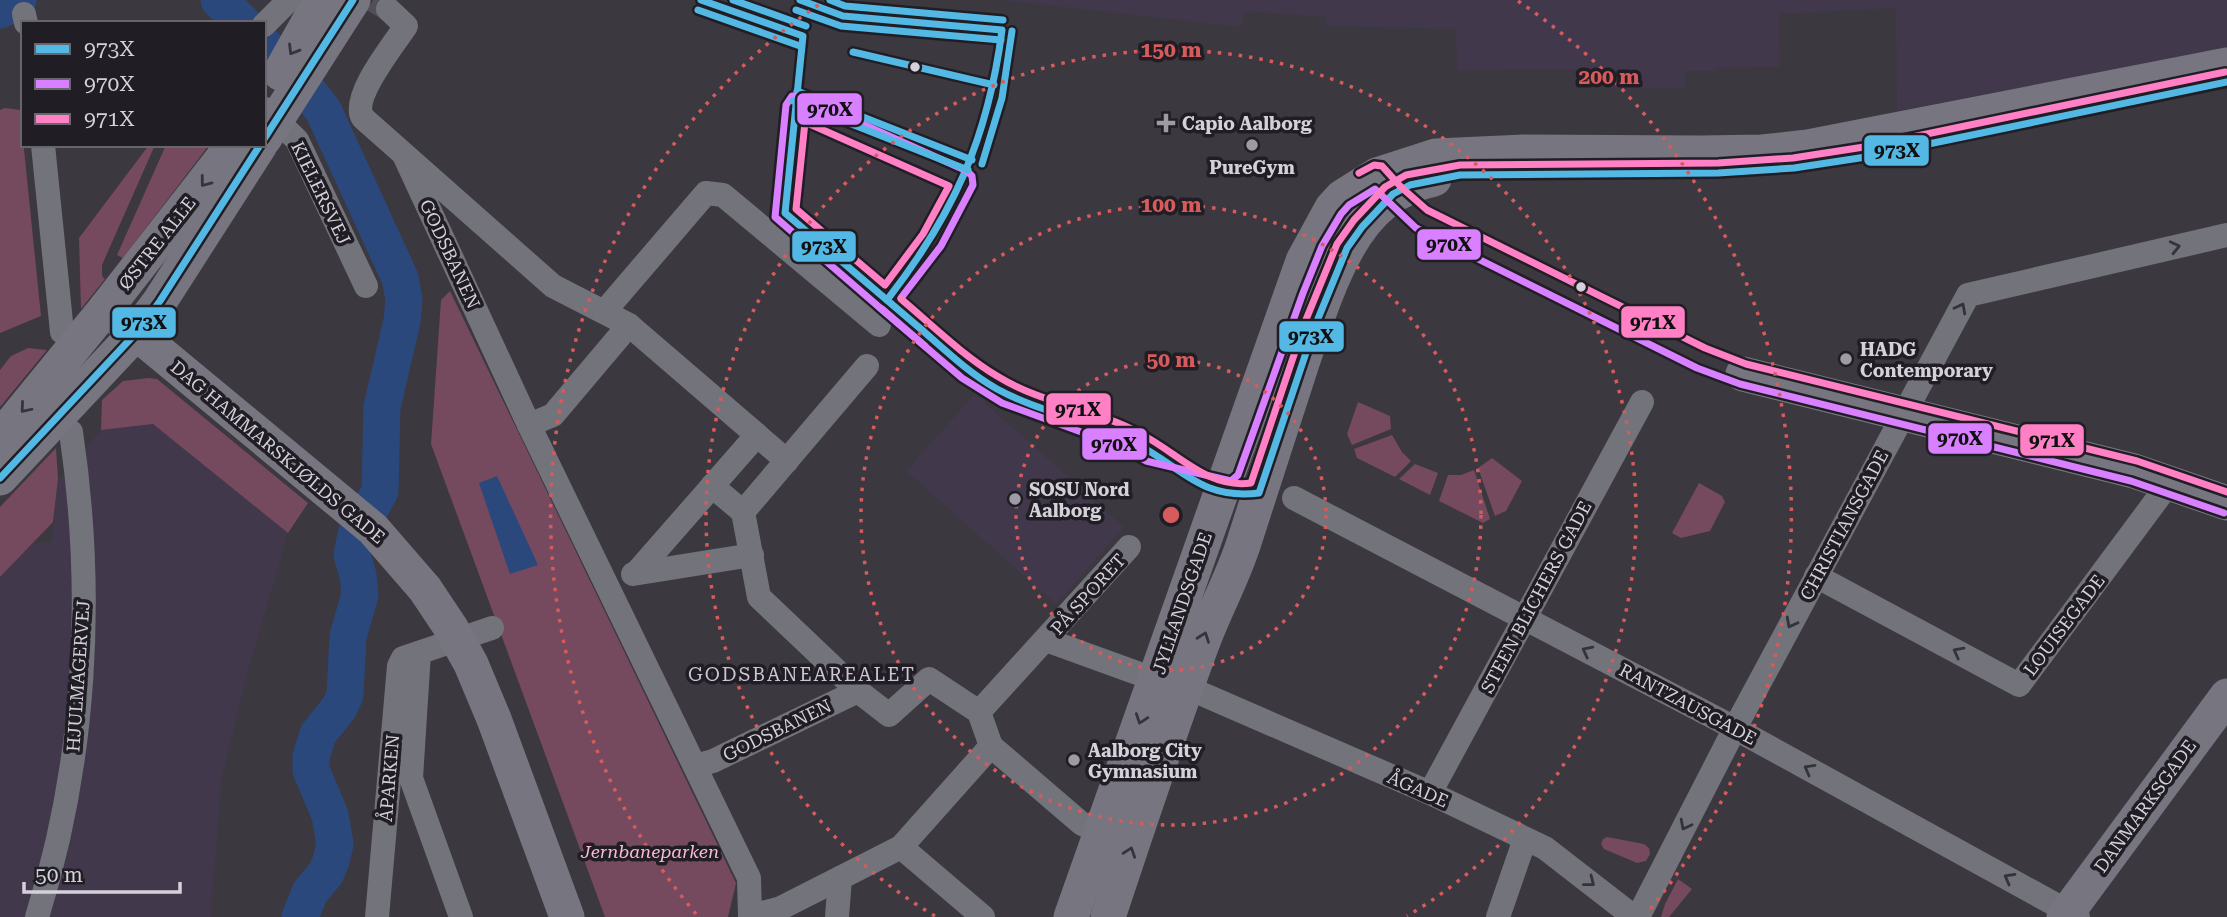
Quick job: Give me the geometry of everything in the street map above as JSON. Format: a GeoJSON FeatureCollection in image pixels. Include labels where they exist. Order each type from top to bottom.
{"type":"FeatureCollection","features":[{"type":"Feature","properties":{"kind":"main road","name":"ØSTRE ALLE"},"geometry":{"type":"LineString","coordinates":[[266,120],[321,0]]}},
{"type":"Feature","properties":{"kind":"main road","name":"ØSTRE ALLE"},"geometry":{"type":"LineString","coordinates":[[266,121],[354,0]]}},
{"type":"Feature","properties":{"kind":"main road"},"geometry":{"type":"LineString","coordinates":[[1308,296],[1362,227],[1385,184],[1410,185],[1460,175],[1764,172],[1800,157],[2227,65]]}},
{"type":"Feature","properties":{"kind":"main road"},"geometry":{"type":"LineString","coordinates":[[1800,157],[1866,157],[2227,82]]}},
{"type":"Feature","properties":{"kind":"main road","name":"ØSTRE ALLE"},"geometry":{"type":"LineString","coordinates":[[0,438],[50,377],[71,337],[106,308],[231,147]]}},
{"type":"Feature","properties":{"kind":"main road","name":"ØSTRE ALLE"},"geometry":{"type":"LineString","coordinates":[[0,478],[63,427],[84,390],[160,302],[251,147]]}},
{"type":"Feature","properties":{"kind":"main road","name":"JYLLANDSGADE"},"geometry":{"type":"LineString","coordinates":[[1108,917],[1186,687],[1208,627],[1245,542],[1271,455],[1308,296]]}},
{"type":"Feature","properties":{"kind":"main road","name":"JYLLANDSGADE"},"geometry":{"type":"LineString","coordinates":[[1071,917],[1101,832],[1308,296]]}},
{"type":"Feature","properties":{"kind":"main road","name":"DAG HAMMARSKJØLDS GADE"},"geometry":{"type":"LineString","coordinates":[[106,308],[373,529],[425,589],[471,664],[566,914]]}},
{"type":"Feature","properties":{"kind":"main road"},"geometry":{"type":"LineString","coordinates":[[1743,374],[2113,465],[2227,503]]}},
{"type":"Feature","properties":{"kind":"main road","name":"DANMARKSGADE"},"geometry":{"type":"LineString","coordinates":[[2070,915],[2227,696]]}},
{"type":"Feature","properties":{"kind":"street"},"geometry":{"type":"LineString","coordinates":[[266,23],[289,0]]}},
{"type":"Feature","properties":{"kind":"street"},"geometry":{"type":"LineString","coordinates":[[388,9],[406,26],[363,93],[359,109],[362,118],[404,155]]}},
{"type":"Feature","properties":{"kind":"street","name":"KIELERSVEJ"},"geometry":{"type":"LineString","coordinates":[[266,125],[297,139],[366,286]]}},
{"type":"Feature","properties":{"kind":"street"},"geometry":{"type":"LineString","coordinates":[[43,147],[71,337]]}},
{"type":"Feature","properties":{"kind":"street","name":"GODSBANEN"},"geometry":{"type":"LineString","coordinates":[[404,155],[553,286],[629,325],[787,461]]}},
{"type":"Feature","properties":{"kind":"street","name":"GODSBANEN"},"geometry":{"type":"LineString","coordinates":[[404,155],[529,425],[749,878],[750,917],[781,908],[901,847],[991,746]]}},
{"type":"Feature","properties":{"kind":"street"},"geometry":{"type":"LineString","coordinates":[[604,312],[706,193],[723,195],[879,326]]}},
{"type":"Feature","properties":{"kind":"street","name":"CHRISTIANSGADE"},"geometry":{"type":"LineString","coordinates":[[1637,917],[1735,728],[1968,295],[2227,235]]}},
{"type":"Feature","properties":{"kind":"street"},"geometry":{"type":"LineString","coordinates":[[529,425],[552,415],[629,325]]}},
{"type":"Feature","properties":{"kind":"street"},"geometry":{"type":"LineString","coordinates":[[712,486],[743,512],[867,366]]}},
{"type":"Feature","properties":{"kind":"street","name":"STEEN BLICHERS GADE"},"geometry":{"type":"LineString","coordinates":[[1430,793],[1642,402]]}},
{"type":"Feature","properties":{"kind":"street","name":"HJULMAGERVEJ"},"geometry":{"type":"LineString","coordinates":[[37,917],[65,813],[75,747],[84,619],[81,497],[63,427]]}},
{"type":"Feature","properties":{"kind":"street"},"geometry":{"type":"LineString","coordinates":[[638,572],[757,435]]}},
{"type":"Feature","properties":{"kind":"street","name":"LOUISEGADE"},"geometry":{"type":"LineString","coordinates":[[1816,576],[2019,685],[2170,482]]}},
{"type":"Feature","properties":{"kind":"street","name":"RANTZAUSGADE"},"geometry":{"type":"LineString","coordinates":[[1294,498],[1735,728],[2070,915]]}},
{"type":"Feature","properties":{"kind":"street","name":"GODSBANEN"},"geometry":{"type":"LineString","coordinates":[[743,512],[758,597],[858,691],[889,715],[929,679],[979,712]]}},
{"type":"Feature","properties":{"kind":"street","name":"PÅ SPORET"},"geometry":{"type":"LineString","coordinates":[[979,712],[1129,547]]}},
{"type":"Feature","properties":{"kind":"street"},"geometry":{"type":"LineString","coordinates":[[606,585],[638,572],[752,555]]}},
{"type":"Feature","properties":{"kind":"street","name":"ÅPARKEN"},"geometry":{"type":"LineString","coordinates":[[377,917],[399,666],[403,658],[492,628]]}},
{"type":"Feature","properties":{"kind":"street","name":"PÅ SPORET"},"geometry":{"type":"LineString","coordinates":[[1046,640],[1137,673]]}},
{"type":"Feature","properties":{"kind":"street","name":"ÅPARKEN"},"geometry":{"type":"LineString","coordinates":[[419,653],[411,778],[461,917]]}},
{"type":"Feature","properties":{"kind":"street","name":"ÅGADE"},"geometry":{"type":"LineString","coordinates":[[1186,687],[1430,793],[1535,843],[1637,917]]}},
{"type":"Feature","properties":{"kind":"street","name":"GODSBANEN"},"geometry":{"type":"LineString","coordinates":[[695,766],[713,761],[858,691]]}},
{"type":"Feature","properties":{"kind":"street"},"geometry":{"type":"LineString","coordinates":[[979,712],[991,746],[1082,824],[1101,832]]}},
{"type":"Feature","properties":{"kind":"street"},"geometry":{"type":"LineString","coordinates":[[1498,917],[1535,843]]}},
{"type":"Feature","properties":{"kind":"street"},"geometry":{"type":"LineString","coordinates":[[901,847],[983,917]]}},
{"type":"Feature","properties":{"kind":"street"},"geometry":{"type":"LineString","coordinates":[[837,917],[840,878]]}},
{"type":"Feature","properties":{"kind":"shaded area"},"geometry":{"type":"Polygon","coordinates":[[[1002,0],[2227,0],[2227,49],[1897,111],[1896,8],[1779,14],[1780,67],[1686,71],[1686,88],[1610,89],[1609,72],[1580,72],[1579,69],[1457,70],[1456,29],[1326,26],[1326,17],[1244,11],[1241,27],[1002,0]]]}},
{"type":"Feature","properties":{"kind":"shaded area","name":"SOSU Nord Aalborg"},"geometry":{"type":"Polygon","coordinates":[[[975,394],[1124,527],[1056,604],[906,471],[975,394]]]}},
{"type":"Feature","properties":{"kind":"shaded area"},"geometry":{"type":"Polygon","coordinates":[[[153,424],[288,533],[248,671],[221,780],[211,917],[0,917],[0,577],[33,543],[52,542],[58,479],[101,430],[153,424]]]}},
{"type":"Feature","properties":{"kind":"green space"},"geometry":{"type":"Polygon","coordinates":[[[0,110],[20,110],[21,147],[24,147],[41,316],[0,333],[0,110]]]}},
{"type":"Feature","properties":{"kind":"green space"},"geometry":{"type":"Polygon","coordinates":[[[147,147],[154,147],[102,265],[102,276],[105,279],[81,309],[79,238],[147,147]]]}},
{"type":"Feature","properties":{"kind":"green space"},"geometry":{"type":"Polygon","coordinates":[[[165,147],[207,147],[123,258],[117,255],[165,147]]]}},
{"type":"Feature","properties":{"kind":"green space","name":"Jernbaneparken"},"geometry":{"type":"Polygon","coordinates":[[[450,291],[736,883],[728,917],[605,917],[431,444],[441,300],[450,291]]]}},
{"type":"Feature","properties":{"kind":"green space"},"geometry":{"type":"Polygon","coordinates":[[[28,348],[47,350],[0,407],[0,370],[11,356],[28,348]]]}},
{"type":"Feature","properties":{"kind":"green space"},"geometry":{"type":"Polygon","coordinates":[[[157,379],[308,503],[288,533],[153,424],[101,430],[102,400],[123,381],[157,379]]]}},
{"type":"Feature","properties":{"kind":"green space"},"geometry":{"type":"Polygon","coordinates":[[[1358,402],[1390,416],[1391,429],[1352,445],[1347,434],[1358,402]]]}},
{"type":"Feature","properties":{"kind":"green space"},"geometry":{"type":"Polygon","coordinates":[[[1392,435],[1411,461],[1395,477],[1357,458],[1354,449],[1392,435]]]}},
{"type":"Feature","properties":{"kind":"green space"},"geometry":{"type":"Polygon","coordinates":[[[56,448],[58,479],[53,522],[0,577],[0,507],[56,448]]]}},
{"type":"Feature","properties":{"kind":"green space"},"geometry":{"type":"Polygon","coordinates":[[[1492,458],[1522,481],[1506,511],[1495,516],[1478,468],[1492,458]]]}},
{"type":"Feature","properties":{"kind":"green space"},"geometry":{"type":"Polygon","coordinates":[[[1415,464],[1438,473],[1430,495],[1399,479],[1415,464]]]}},
{"type":"Feature","properties":{"kind":"green space"},"geometry":{"type":"Polygon","coordinates":[[[1474,470],[1490,519],[1483,523],[1439,501],[1448,475],[1461,475],[1474,470]]]}},
{"type":"Feature","properties":{"kind":"green space"},"geometry":{"type":"Polygon","coordinates":[[[1699,483],[1722,496],[1725,502],[1710,531],[1681,538],[1672,533],[1699,483]]]}},
{"type":"Feature","properties":{"kind":"green space"},"geometry":{"type":"Polygon","coordinates":[[[1607,837],[1644,844],[1649,848],[1650,854],[1646,861],[1637,863],[1604,849],[1601,844],[1607,837]]]}},
{"type":"Feature","properties":{"kind":"green space"},"geometry":{"type":"Polygon","coordinates":[[[1678,879],[1692,889],[1669,917],[1661,917],[1665,904],[1678,879]]]}},
{"type":"Feature","properties":{"kind":"water"},"geometry":{"type":"Polygon","coordinates":[[[497,476],[538,565],[510,574],[479,483],[497,476]]]}},
{"type":"Feature","properties":{"kind":"waterway"},"geometry":{"type":"LineString","coordinates":[[0,10],[18,0]]}},
{"type":"Feature","properties":{"kind":"waterway"},"geometry":{"type":"LineString","coordinates":[[219,0],[241,21]]}},
{"type":"Feature","properties":{"kind":"waterway"},"geometry":{"type":"LineString","coordinates":[[266,47],[323,110],[400,278],[404,299],[402,321],[382,407],[380,491],[356,535],[352,555],[360,595],[348,636],[345,695],[339,708],[318,734],[311,757],[311,770],[330,815],[335,844],[326,873],[310,892],[300,917]]}},
{"type":"Feature","properties":{"kind":"tunnel"},"geometry":{"type":"LineString","coordinates":[[373,0],[388,9]]}},
{"type":"Feature","properties":{"kind":"transit line","name":"973X"},"geometry":{"type":"LineString","coordinates":[[266,136],[353,0]]}},
{"type":"Feature","properties":{"kind":"transit line","name":"973X"},"geometry":{"type":"LineString","coordinates":[[701,0],[803,36],[785,213],[987,383],[1031,404],[1101,428],[1135,443],[1206,487],[1239,494],[1259,493],[1315,326],[1347,248],[1362,227],[1393,194],[1410,185],[1460,175],[1718,173],[1794,168],[1866,157],[2227,82]]}},
{"type":"Feature","properties":{"kind":"transit line"},"geometry":{"type":"LineString","coordinates":[[733,0],[806,26]]}},
{"type":"Feature","properties":{"kind":"transit line","name":"973X"},"geometry":{"type":"LineString","coordinates":[[800,0],[843,16],[1002,30],[988,106],[964,173],[931,237],[887,300]]}},
{"type":"Feature","properties":{"kind":"transit line"},"geometry":{"type":"LineString","coordinates":[[830,0],[845,6],[1003,20]]}},
{"type":"Feature","properties":{"kind":"transit line"},"geometry":{"type":"LineString","coordinates":[[698,10],[800,46]]}},
{"type":"Feature","properties":{"kind":"transit line"},"geometry":{"type":"LineString","coordinates":[[796,10],[841,26],[1001,40]]}},
{"type":"Feature","properties":{"kind":"transit line"},"geometry":{"type":"LineString","coordinates":[[982,164],[1002,98],[1012,31]]}},
{"type":"Feature","properties":{"kind":"transit line"},"geometry":{"type":"LineString","coordinates":[[853,52],[994,85]]}},
{"type":"Feature","properties":{"kind":"transit line","name":"971X"},"geometry":{"type":"LineString","coordinates":[[901,299],[972,359],[1014,386],[1124,425],[1193,468],[1220,481],[1251,483],[1305,322],[1337,244],[1354,220],[1385,187],[1406,175],[1460,165],[1718,163],[1793,158],[1864,147],[2225,72]]}},
{"type":"Feature","properties":{"kind":"transit line","name":"973X"},"geometry":{"type":"LineString","coordinates":[[797,91],[972,160]]}},
{"type":"Feature","properties":{"kind":"transit line","name":"970X"},"geometry":{"type":"LineString","coordinates":[[879,307],[775,217],[786,105],[792,96],[800,96],[967,171],[972,176],[973,185],[941,246],[901,298]]}},
{"type":"Feature","properties":{"kind":"transit line"},"geometry":{"type":"LineString","coordinates":[[793,101],[968,170]]}},
{"type":"Feature","properties":{"kind":"transit line","name":"971X"},"geometry":{"type":"LineString","coordinates":[[805,122],[949,186],[923,234],[885,285],[796,209],[805,122]]}},
{"type":"Feature","properties":{"kind":"transit line","name":"973X"},"geometry":{"type":"LineString","coordinates":[[0,478],[136,333],[160,301],[259,147]]}},
{"type":"Feature","properties":{"kind":"transit line","name":"971X"},"geometry":{"type":"LineString","coordinates":[[1359,173],[1374,165],[1382,166],[1427,210],[1705,348],[1746,364],[2137,461],[2227,492]]}},
{"type":"Feature","properties":{"kind":"transit line","name":"970X"},"geometry":{"type":"LineString","coordinates":[[880,308],[962,378],[1002,403],[1114,444],[1146,461],[1231,481],[1238,475],[1322,246],[1349,205],[1375,189],[1416,228],[1697,368],[1740,384],[2131,481],[2224,513]]}},
{"type":"Feature","properties":{"kind":"transit line","name":"970X"},"geometry":{"type":"LineString","coordinates":[[882,309],[925,346]]}},
{"type":"Feature","properties":{"kind":"place","name":"Capio Aalborg"},"geometry":{"type":"Point","coordinates":[1166,123]}},
{"type":"Feature","properties":{"kind":"place","name":"PureGym"},"geometry":{"type":"Point","coordinates":[1252,145]}},
{"type":"Feature","properties":{"kind":"place","name":"HADG Contemporary"},"geometry":{"type":"Point","coordinates":[1846,359]}},
{"type":"Feature","properties":{"kind":"place","name":"SOSU Nord Aalborg"},"geometry":{"type":"Point","coordinates":[1015,499]}},
{"type":"Feature","properties":{"kind":"place","name":"Aalborg City Gymnasium"},"geometry":{"type":"Point","coordinates":[1074,760]}},
{"type":"Feature","properties":{"kind":"district","name":"GODSBANEAREALET"},"geometry":{"type":"Point","coordinates":[802,674]}}]}
